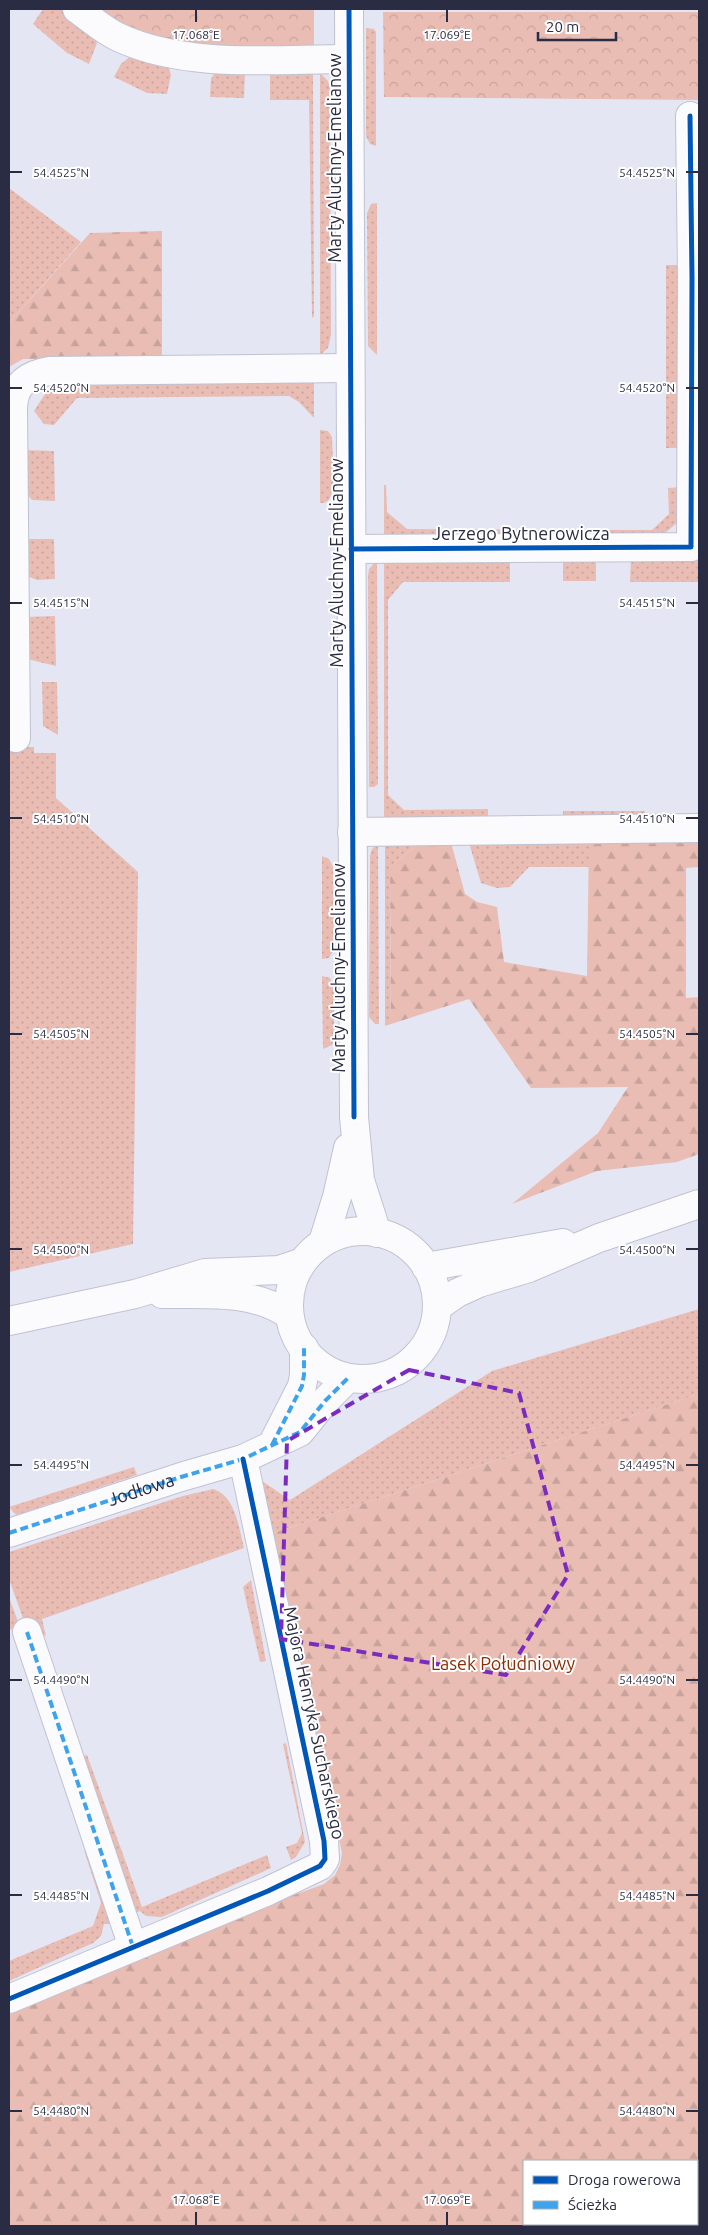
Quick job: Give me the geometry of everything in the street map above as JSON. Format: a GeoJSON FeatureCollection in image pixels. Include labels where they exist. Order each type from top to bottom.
{"type":"FeatureCollection","features":[{"type":"Feature","properties":{"kind":"street"},"geometry":{"type":"LineString","coordinates":[[77,9],[117,37],[140,46],[172,54],[209,59],[348,59]]}},
{"type":"Feature","properties":{"kind":"street","name":"Marty Aluchny-Emelianow"},"geometry":{"type":"LineString","coordinates":[[349,9],[354,1117],[360,1180],[377,1233]]}},
{"type":"Feature","properties":{"kind":"street","name":"Jerzego Bytnerowicza"},"geometry":{"type":"LineString","coordinates":[[352,549],[695,547],[696,278],[690,116]]}},
{"type":"Feature","properties":{"kind":"street"},"geometry":{"type":"LineString","coordinates":[[16,738],[13,399],[21,382],[28,376],[49,370],[350,368]]}},
{"type":"Feature","properties":{"kind":"street"},"geometry":{"type":"LineString","coordinates":[[352,832],[699,828]]}},
{"type":"Feature","properties":{"kind":"street","name":"Marty Aluchny-Emelianow"},"geometry":{"type":"LineString","coordinates":[[323,1242],[345,1167],[354,1117]]}},
{"type":"Feature","properties":{"kind":"street"},"geometry":{"type":"LineString","coordinates":[[437,1307],[457,1293],[479,1283],[530,1268],[599,1238],[699,1204]]}},
{"type":"Feature","properties":{"kind":"street"},"geometry":{"type":"LineString","coordinates":[[368,1231],[377,1233],[394,1238],[414,1251],[430,1271],[435,1288],[437,1307],[432,1332],[418,1354],[398,1370],[374,1378],[348,1378],[328,1371],[296,1338],[289,1315],[289,1294],[293,1275],[300,1263],[323,1242],[346,1233],[368,1231]]}},
{"type":"Feature","properties":{"kind":"street"},"geometry":{"type":"LineString","coordinates":[[426,1267],[525,1248],[599,1238]]}},
{"type":"Feature","properties":{"kind":"street"},"geometry":{"type":"LineString","coordinates":[[9,1321],[135,1294],[205,1273],[279,1270],[300,1263]]}},
{"type":"Feature","properties":{"kind":"street"},"geometry":{"type":"LineString","coordinates":[[135,1294],[236,1296],[276,1306],[289,1315]]}},
{"type":"Feature","properties":{"kind":"street"},"geometry":{"type":"LineString","coordinates":[[272,1445],[302,1386],[304,1348]]}},
{"type":"Feature","properties":{"kind":"street","name":"Jodłowa"},"geometry":{"type":"LineString","coordinates":[[9,1533],[174,1479],[243,1459],[300,1432],[325,1401],[348,1378]]}},
{"type":"Feature","properties":{"kind":"street","name":"Majora Henryka Sucharskiego"},"geometry":{"type":"LineString","coordinates":[[9,1999],[268,1890],[320,1866],[325,1859],[324,1841],[243,1459]]}},
{"type":"Feature","properties":{"kind":"street"},"geometry":{"type":"LineString","coordinates":[[27,1632],[133,1947]]}},
{"type":"Feature","properties":{"kind":"highlighted area"},"geometry":{"type":"Polygon","coordinates":[[[409,1370],[519,1393],[568,1575],[506,1675],[281,1639],[287,1441],[409,1370]]]}},
{"type":"Feature","properties":{"kind":"green space"},"geometry":{"type":"Polygon","coordinates":[[[43,9],[61,9],[79,19],[97,43],[89,64],[67,53],[33,24],[43,9]]]}},
{"type":"Feature","properties":{"kind":"green space"},"geometry":{"type":"Polygon","coordinates":[[[93,9],[314,9],[314,47],[215,48],[182,45],[133,30],[93,9]]]}},
{"type":"Feature","properties":{"kind":"green space"},"geometry":{"type":"Polygon","coordinates":[[[383,12],[699,12],[699,100],[384,97],[383,12]]]}},
{"type":"Feature","properties":{"kind":"green space"},"geometry":{"type":"Polygon","coordinates":[[[366,28],[374,29],[376,32],[376,146],[370,144],[366,136],[366,28]]]}},
{"type":"Feature","properties":{"kind":"green space"},"geometry":{"type":"Polygon","coordinates":[[[132,55],[169,68],[171,75],[167,94],[147,93],[114,77],[121,64],[132,55]]]}},
{"type":"Feature","properties":{"kind":"green space"},"geometry":{"type":"Polygon","coordinates":[[[270,71],[313,71],[314,316],[312,318],[309,100],[270,100],[270,71]]]}},
{"type":"Feature","properties":{"kind":"green space"},"geometry":{"type":"Polygon","coordinates":[[[245,72],[244,98],[210,97],[211,78],[215,73],[245,72]]]}},
{"type":"Feature","properties":{"kind":"green space"},"geometry":{"type":"Polygon","coordinates":[[[320,73],[328,81],[330,88],[331,335],[328,348],[320,355],[320,73]]]}},
{"type":"Feature","properties":{"kind":"green space"},"geometry":{"type":"Polygon","coordinates":[[[9,188],[81,242],[9,323],[9,188]]]}},
{"type":"Feature","properties":{"kind":"green space"},"geometry":{"type":"Polygon","coordinates":[[[377,203],[377,355],[368,346],[367,213],[371,204],[377,203]]]}},
{"type":"Feature","properties":{"kind":"green space"},"geometry":{"type":"Polygon","coordinates":[[[162,231],[162,358],[23,359],[9,367],[9,323],[90,233],[162,231]]]}},
{"type":"Feature","properties":{"kind":"green space"},"geometry":{"type":"Polygon","coordinates":[[[666,265],[680,265],[682,443],[677,448],[666,448],[666,265]]]}},
{"type":"Feature","properties":{"kind":"green space"},"geometry":{"type":"Polygon","coordinates":[[[314,377],[314,418],[299,402],[289,396],[77,398],[54,425],[44,424],[34,411],[45,394],[52,389],[66,386],[143,379],[314,377]]]}},
{"type":"Feature","properties":{"kind":"green space"},"geometry":{"type":"Polygon","coordinates":[[[320,430],[328,431],[332,437],[333,478],[330,498],[326,502],[320,503],[320,430]]]}},
{"type":"Feature","properties":{"kind":"green space"},"geometry":{"type":"Polygon","coordinates":[[[25,450],[54,451],[55,501],[32,500],[23,490],[25,450]]]}},
{"type":"Feature","properties":{"kind":"green space"},"geometry":{"type":"Polygon","coordinates":[[[384,485],[386,485],[387,512],[407,529],[652,530],[669,514],[668,488],[682,487],[679,521],[664,534],[384,538],[384,485]]]}},
{"type":"Feature","properties":{"kind":"green space"},"geometry":{"type":"Polygon","coordinates":[[[23,539],[54,539],[55,579],[37,580],[27,576],[23,539]]]}},
{"type":"Feature","properties":{"kind":"green space"},"geometry":{"type":"Polygon","coordinates":[[[510,557],[510,582],[403,582],[388,600],[388,795],[404,810],[488,809],[488,821],[384,819],[384,558],[510,557]]]}},
{"type":"Feature","properties":{"kind":"green space"},"geometry":{"type":"Polygon","coordinates":[[[590,557],[596,563],[596,581],[563,581],[563,560],[590,557]]]}},
{"type":"Feature","properties":{"kind":"green space"},"geometry":{"type":"Polygon","coordinates":[[[699,557],[699,582],[630,582],[631,558],[699,557]]]}},
{"type":"Feature","properties":{"kind":"green space"},"geometry":{"type":"Polygon","coordinates":[[[377,560],[378,784],[374,787],[369,787],[368,575],[369,569],[377,560]]]}},
{"type":"Feature","properties":{"kind":"green space"},"geometry":{"type":"Polygon","coordinates":[[[55,616],[56,666],[23,658],[25,617],[55,616]]]}},
{"type":"Feature","properties":{"kind":"green space"},"geometry":{"type":"Polygon","coordinates":[[[42,682],[57,682],[58,735],[43,726],[42,682]]]}},
{"type":"Feature","properties":{"kind":"green space"},"geometry":{"type":"Polygon","coordinates":[[[9,747],[34,747],[34,753],[56,753],[56,798],[138,872],[133,1244],[9,1272],[9,747]]]}},
{"type":"Feature","properties":{"kind":"green space"},"geometry":{"type":"Polygon","coordinates":[[[563,811],[645,811],[645,820],[563,820],[563,811]]]}},
{"type":"Feature","properties":{"kind":"green space"},"geometry":{"type":"Polygon","coordinates":[[[589,839],[589,867],[529,867],[510,887],[497,888],[481,883],[469,843],[589,839]]]}},
{"type":"Feature","properties":{"kind":"green space"},"geometry":{"type":"Polygon","coordinates":[[[589,839],[699,839],[699,867],[686,868],[686,998],[699,997],[699,1154],[677,1162],[597,1171],[512,1204],[598,1133],[628,1087],[531,1088],[469,999],[391,1024],[390,867],[416,846],[452,846],[465,894],[477,902],[497,907],[504,962],[587,976],[589,839]]]}},
{"type":"Feature","properties":{"kind":"green space"},"geometry":{"type":"Polygon","coordinates":[[[385,840],[450,841],[452,846],[416,846],[390,867],[391,1024],[385,1026],[385,840]]]}},
{"type":"Feature","properties":{"kind":"green space"},"geometry":{"type":"Polygon","coordinates":[[[378,843],[379,1024],[375,1024],[369,1017],[370,856],[372,849],[378,843]]]}},
{"type":"Feature","properties":{"kind":"green space"},"geometry":{"type":"Polygon","coordinates":[[[322,856],[329,859],[333,867],[334,949],[329,958],[322,959],[322,856]]]}},
{"type":"Feature","properties":{"kind":"green space"},"geometry":{"type":"Polygon","coordinates":[[[322,976],[330,978],[334,987],[334,1039],[332,1045],[323,1049],[322,976]]]}},
{"type":"Feature","properties":{"kind":"green space"},"geometry":{"type":"Polygon","coordinates":[[[699,1309],[699,1394],[273,1533],[259,1479],[290,1500],[492,1371],[699,1309]]]}},
{"type":"Feature","properties":{"kind":"green space","name":"Lasek Południowy"},"geometry":{"type":"Polygon","coordinates":[[[699,1394],[699,2226],[9,2226],[9,2015],[272,1903],[324,1884],[335,1875],[340,1865],[342,1853],[273,1533],[699,1394]]]}},
{"type":"Feature","properties":{"kind":"green space"},"geometry":{"type":"Polygon","coordinates":[[[134,1467],[137,1475],[16,1515],[9,1507],[134,1467]]]}},
{"type":"Feature","properties":{"kind":"green space"},"geometry":{"type":"Polygon","coordinates":[[[213,1489],[227,1498],[232,1506],[244,1548],[42,1619],[46,1636],[25,1624],[9,1579],[9,1552],[183,1496],[213,1489]]]}},
{"type":"Feature","properties":{"kind":"green space"},"geometry":{"type":"Polygon","coordinates":[[[251,1580],[266,1661],[260,1662],[243,1587],[251,1580]]]}},
{"type":"Feature","properties":{"kind":"green space"},"geometry":{"type":"Polygon","coordinates":[[[9,1597],[20,1627],[9,1630],[9,1597]]]}},
{"type":"Feature","properties":{"kind":"green space"},"geometry":{"type":"Polygon","coordinates":[[[286,1743],[305,1842],[296,1857],[291,1860],[286,1847],[297,1843],[302,1833],[283,1744],[286,1743]]]}},
{"type":"Feature","properties":{"kind":"green space"},"geometry":{"type":"Polygon","coordinates":[[[87,1755],[142,1907],[267,1855],[271,1868],[162,1917],[146,1916],[140,1911],[133,1914],[79,1757],[87,1755]]]}},
{"type":"Feature","properties":{"kind":"green space"},"geometry":{"type":"Polygon","coordinates":[[[84,1850],[89,1854],[111,1924],[104,1924],[101,1936],[93,1943],[9,1981],[9,1961],[93,1926],[101,1903],[84,1850]]]}},
{"type":"Feature","properties":{"kind":"marked path"},"geometry":{"type":"LineString","coordinates":[[272,1445],[302,1386],[304,1348]]}},
{"type":"Feature","properties":{"kind":"marked path"},"geometry":{"type":"LineString","coordinates":[[9,1533],[181,1477],[243,1459],[300,1432],[325,1401],[348,1378]]}},
{"type":"Feature","properties":{"kind":"marked path"},"geometry":{"type":"LineString","coordinates":[[27,1632],[133,1947]]}},
{"type":"Feature","properties":{"kind":"cycle path"},"geometry":{"type":"LineString","coordinates":[[349,9],[354,1117]]}},
{"type":"Feature","properties":{"kind":"cycle path"},"geometry":{"type":"LineString","coordinates":[[351,549],[691,547],[692,278],[690,116]]}},
{"type":"Feature","properties":{"kind":"cycle path"},"geometry":{"type":"LineString","coordinates":[[9,1999],[268,1891],[320,1866],[325,1859],[324,1841],[243,1459]]}}]}
